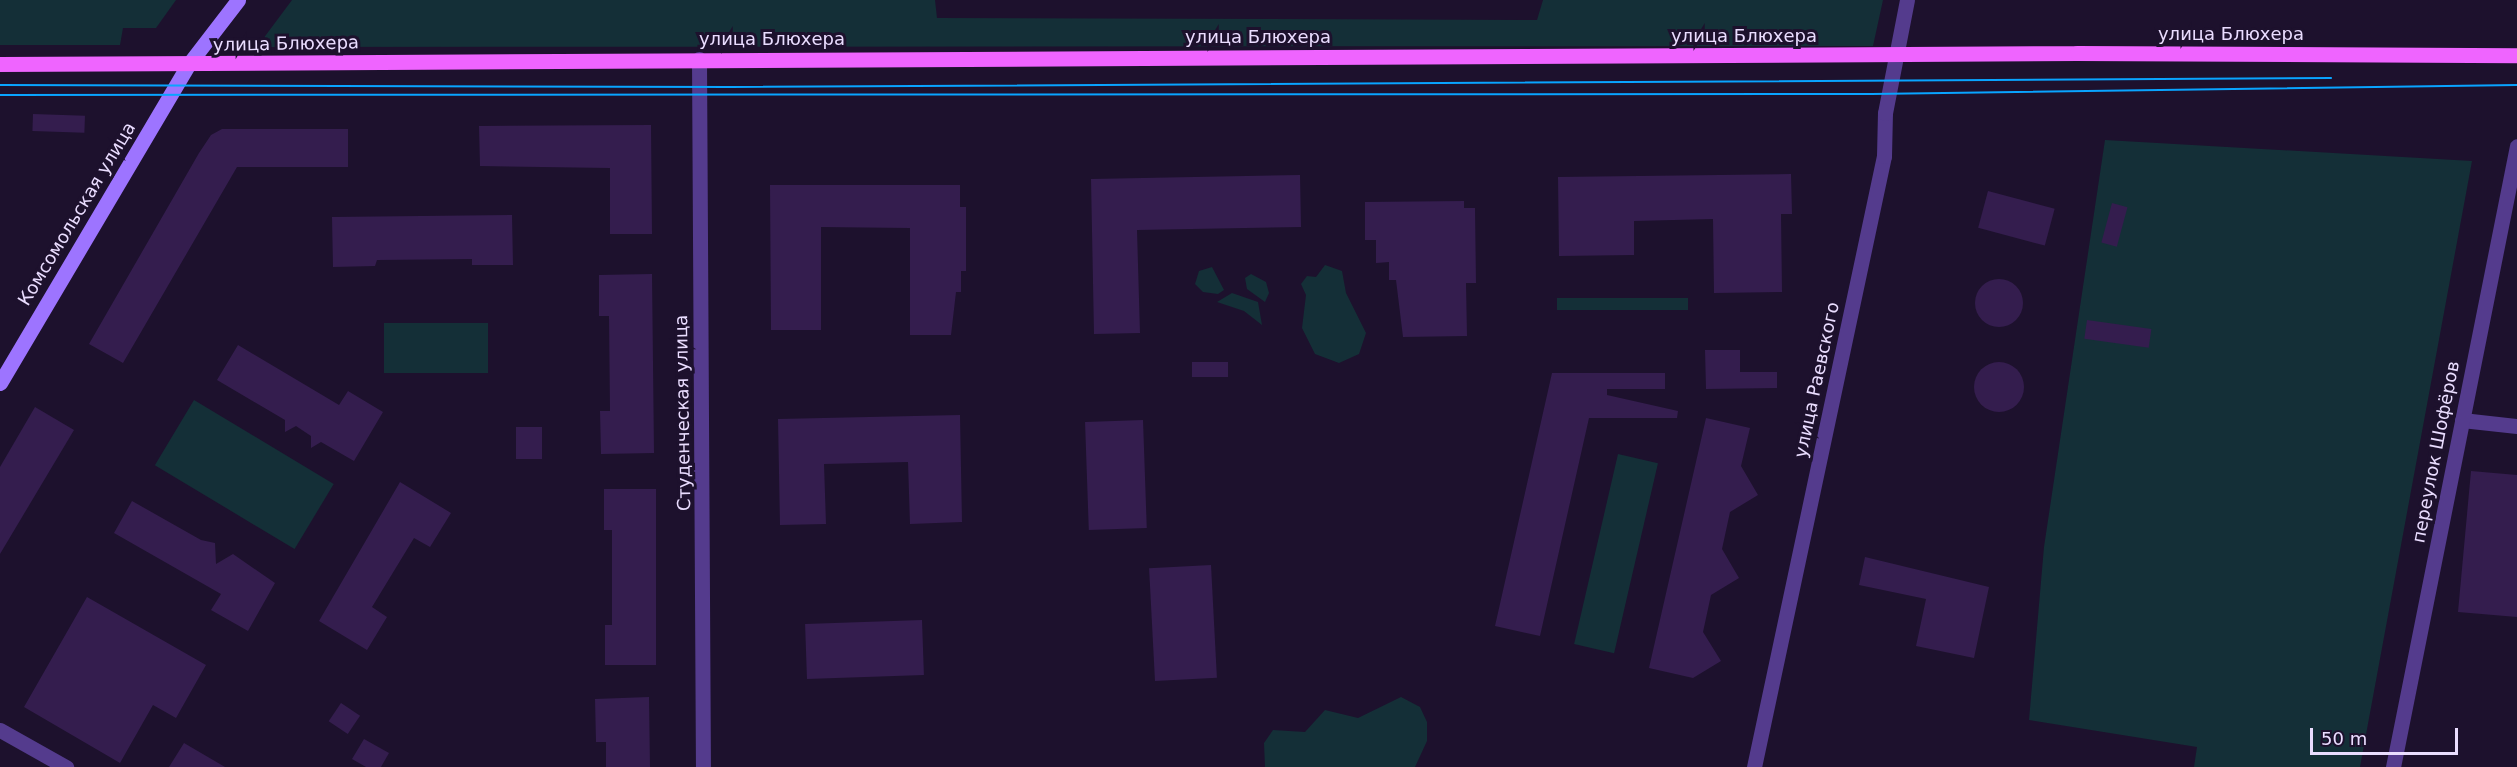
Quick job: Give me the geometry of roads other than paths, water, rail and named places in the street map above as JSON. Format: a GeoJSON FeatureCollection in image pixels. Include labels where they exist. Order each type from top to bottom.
{"type":"FeatureCollection","features":[{"type":"Feature","properties":{"kind":"main road","name":"Комсомольская улица"},"geometry":{"type":"LineString","coordinates":[[0,383],[188,65],[238,0]]}},
{"type":"Feature","properties":{"kind":"main road","name":"улица Блюхера"},"geometry":{"type":"LineString","coordinates":[[0,64],[188,65],[699,59],[2517,55]]}},
{"type":"Feature","properties":{"kind":"street","name":"улица Раевского"},"geometry":{"type":"LineString","coordinates":[[1754,767],[1884,156],[1885,113],[1907,0]]}},
{"type":"Feature","properties":{"kind":"street","name":"Студенческая улица"},"geometry":{"type":"LineString","coordinates":[[699,59],[705,468],[704,767]]}},
{"type":"Feature","properties":{"kind":"street","name":"переулок Шофёров"},"geometry":{"type":"LineString","coordinates":[[2393,767],[2517,146]]}},
{"type":"Feature","properties":{"kind":"street"},"geometry":{"type":"LineString","coordinates":[[2462,420],[2517,426]]}},
{"type":"Feature","properties":{"kind":"street"},"geometry":{"type":"LineString","coordinates":[[0,730],[66,767]]}},
{"type":"Feature","properties":{"kind":"tram line"},"geometry":{"type":"LineString","coordinates":[[0,85],[732,87],[2331,78]]}},
{"type":"Feature","properties":{"kind":"tram line"},"geometry":{"type":"LineString","coordinates":[[0,95],[1872,94],[2517,85]]}}]}
